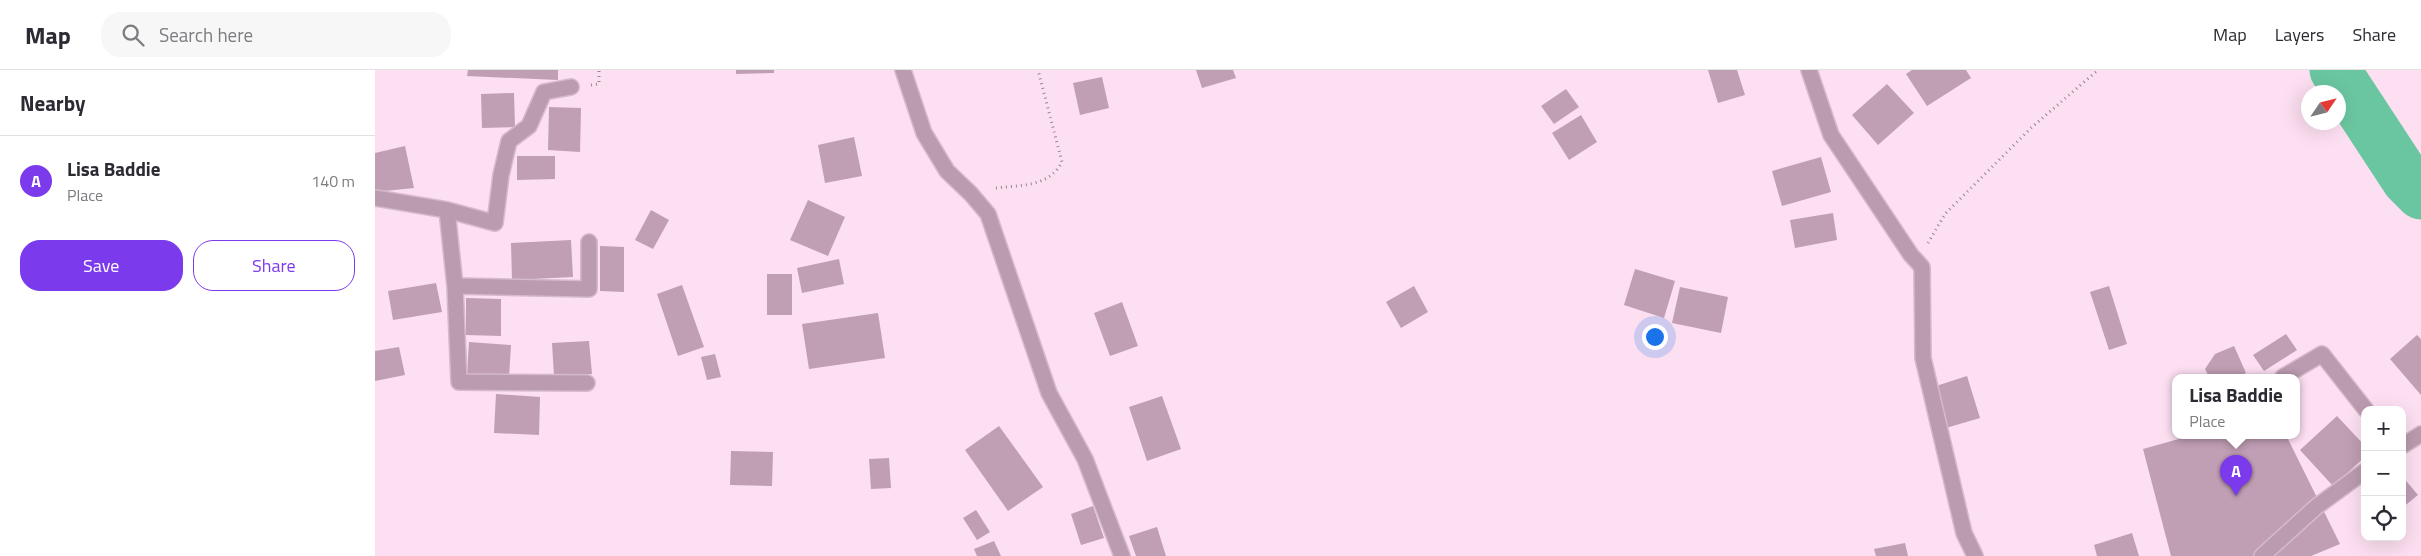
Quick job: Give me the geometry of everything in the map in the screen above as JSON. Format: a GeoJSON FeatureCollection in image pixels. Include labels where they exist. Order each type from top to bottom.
{"type":"FeatureCollection","features":[{"type":"Feature","properties":{"kind":"street"},"geometry":{"type":"LineString","coordinates":[[903,70],[929,140],[947,171],[988,214],[1049,393],[1085,459],[1122,556]]}},
{"type":"Feature","properties":{"kind":"street"},"geometry":{"type":"LineString","coordinates":[[1809,70],[1831,135],[1911,255],[1923,267],[1923,358],[1964,532],[1975,556]]}},
{"type":"Feature","properties":{"kind":"street"},"geometry":{"type":"LineString","coordinates":[[375,198],[447,210],[495,223],[501,174],[509,141],[529,126],[544,92],[571,86]]}},
{"type":"Feature","properties":{"kind":"street"},"geometry":{"type":"LineString","coordinates":[[447,210],[455,286],[459,382],[587,383]]}},
{"type":"Feature","properties":{"kind":"street"},"geometry":{"type":"LineString","coordinates":[[455,286],[589,288],[589,242]]}},
{"type":"Feature","properties":{"kind":"street"},"geometry":{"type":"LineString","coordinates":[[2288,374],[2323,354],[2363,406]]}},
{"type":"Feature","properties":{"kind":"street"},"geometry":{"type":"LineString","coordinates":[[2406,443],[2421,434]]}},
{"type":"Feature","properties":{"kind":"street"},"geometry":{"type":"LineString","coordinates":[[2262,556],[2316,507],[2361,474]]}},
{"type":"Feature","properties":{"kind":"path"},"geometry":{"type":"LineString","coordinates":[[993,189],[1036,184],[1056,173],[1062,162],[1038,70]]}},
{"type":"Feature","properties":{"kind":"path"},"geometry":{"type":"LineString","coordinates":[[1919,262],[1945,214],[2031,128],[2098,70]]}},
{"type":"Feature","properties":{"kind":"building"},"geometry":{"type":"Polygon","coordinates":[[[468,70],[558,70],[558,80],[467,76],[468,70]]]}},
{"type":"Feature","properties":{"kind":"building"},"geometry":{"type":"Polygon","coordinates":[[[736,70],[774,70],[774,73],[736,74],[736,70]]]}},
{"type":"Feature","properties":{"kind":"building"},"geometry":{"type":"Polygon","coordinates":[[[1196,70],[1233,70],[1236,78],[1202,88],[1196,70]]]}},
{"type":"Feature","properties":{"kind":"building"},"geometry":{"type":"Polygon","coordinates":[[[1708,70],[1737,70],[1745,95],[1718,103],[1708,70]]]}},
{"type":"Feature","properties":{"kind":"building"},"geometry":{"type":"Polygon","coordinates":[[[1912,70],[1966,70],[1971,78],[1927,106],[1906,74],[1912,70]]]}},
{"type":"Feature","properties":{"kind":"building"},"geometry":{"type":"Polygon","coordinates":[[[1102,77],[1109,108],[1080,115],[1073,83],[1102,77]]]}},
{"type":"Feature","properties":{"kind":"building"},"geometry":{"type":"Polygon","coordinates":[[[1887,84],[1914,113],[1878,145],[1852,115],[1887,84]]]}},
{"type":"Feature","properties":{"kind":"building"},"geometry":{"type":"Polygon","coordinates":[[[1566,89],[1579,107],[1554,124],[1541,106],[1566,89]]]}},
{"type":"Feature","properties":{"kind":"building"},"geometry":{"type":"Polygon","coordinates":[[[514,93],[515,127],[482,128],[481,94],[514,93]]]}},
{"type":"Feature","properties":{"kind":"building"},"geometry":{"type":"Polygon","coordinates":[[[549,107],[581,108],[580,152],[548,150],[549,107]]]}},
{"type":"Feature","properties":{"kind":"building"},"geometry":{"type":"Polygon","coordinates":[[[1581,115],[1597,142],[1569,160],[1552,133],[1581,115]]]}},
{"type":"Feature","properties":{"kind":"building"},"geometry":{"type":"Polygon","coordinates":[[[854,137],[862,176],[825,183],[818,145],[854,137]]]}},
{"type":"Feature","properties":{"kind":"building"},"geometry":{"type":"Polygon","coordinates":[[[405,146],[414,188],[375,192],[375,153],[405,146]]]}},
{"type":"Feature","properties":{"kind":"building"},"geometry":{"type":"Polygon","coordinates":[[[517,156],[555,156],[555,179],[517,180],[517,156]]]}},
{"type":"Feature","properties":{"kind":"building"},"geometry":{"type":"Polygon","coordinates":[[[1821,157],[1831,192],[1782,206],[1772,171],[1821,157]]]}},
{"type":"Feature","properties":{"kind":"building"},"geometry":{"type":"Polygon","coordinates":[[[808,200],[845,217],[828,256],[790,240],[808,200]]]}},
{"type":"Feature","properties":{"kind":"building"},"geometry":{"type":"Polygon","coordinates":[[[651,210],[669,220],[653,249],[635,240],[651,210]]]}},
{"type":"Feature","properties":{"kind":"building"},"geometry":{"type":"Polygon","coordinates":[[[1833,213],[1837,240],[1795,248],[1790,220],[1833,213]]]}},
{"type":"Feature","properties":{"kind":"building"},"geometry":{"type":"Polygon","coordinates":[[[571,240],[573,277],[512,280],[511,243],[571,240]]]}},
{"type":"Feature","properties":{"kind":"building"},"geometry":{"type":"Polygon","coordinates":[[[600,246],[624,247],[624,292],[600,291],[600,246]]]}},
{"type":"Feature","properties":{"kind":"building"},"geometry":{"type":"Polygon","coordinates":[[[839,259],[844,284],[802,293],[797,268],[839,259]]]}},
{"type":"Feature","properties":{"kind":"building"},"geometry":{"type":"Polygon","coordinates":[[[1635,269],[1675,281],[1664,318],[1624,305],[1635,269]]]}},
{"type":"Feature","properties":{"kind":"building"},"geometry":{"type":"Polygon","coordinates":[[[767,274],[792,274],[792,315],[767,315],[767,274]]]}},
{"type":"Feature","properties":{"kind":"building"},"geometry":{"type":"Polygon","coordinates":[[[436,283],[442,312],[393,320],[388,291],[436,283]]]}},
{"type":"Feature","properties":{"kind":"building"},"geometry":{"type":"Polygon","coordinates":[[[682,285],[704,347],[678,356],[657,294],[682,285]]]}},
{"type":"Feature","properties":{"kind":"building"},"geometry":{"type":"Polygon","coordinates":[[[1414,286],[1428,312],[1401,328],[1386,302],[1414,286]]]}},
{"type":"Feature","properties":{"kind":"building"},"geometry":{"type":"Polygon","coordinates":[[[2109,286],[2127,344],[2109,350],[2090,292],[2109,286]]]}},
{"type":"Feature","properties":{"kind":"building"},"geometry":{"type":"Polygon","coordinates":[[[1680,287],[1728,297],[1721,333],[1672,323],[1680,287]]]}},
{"type":"Feature","properties":{"kind":"building"},"geometry":{"type":"Polygon","coordinates":[[[466,298],[501,299],[501,336],[466,335],[466,298]]]}},
{"type":"Feature","properties":{"kind":"building"},"geometry":{"type":"Polygon","coordinates":[[[1122,302],[1138,346],[1110,356],[1094,313],[1122,302]]]}},
{"type":"Feature","properties":{"kind":"building"},"geometry":{"type":"Polygon","coordinates":[[[878,313],[885,358],[809,369],[802,324],[878,313]]]}},
{"type":"Feature","properties":{"kind":"building"},"geometry":{"type":"Polygon","coordinates":[[[2286,334],[2297,350],[2264,371],[2253,355],[2286,334]]]}},
{"type":"Feature","properties":{"kind":"building"},"geometry":{"type":"Polygon","coordinates":[[[2417,335],[2421,339],[2421,395],[2390,359],[2417,335]]]}},
{"type":"Feature","properties":{"kind":"building"},"geometry":{"type":"Polygon","coordinates":[[[589,341],[592,374],[554,376],[552,343],[589,341]]]}},
{"type":"Feature","properties":{"kind":"building"},"geometry":{"type":"Polygon","coordinates":[[[469,342],[511,345],[509,378],[467,375],[469,342]]]}},
{"type":"Feature","properties":{"kind":"building"},"geometry":{"type":"Polygon","coordinates":[[[2234,346],[2246,373],[2208,374],[2205,369],[2215,354],[2234,346]]]}},
{"type":"Feature","properties":{"kind":"building"},"geometry":{"type":"Polygon","coordinates":[[[399,347],[405,375],[375,381],[375,351],[399,347]]]}},
{"type":"Feature","properties":{"kind":"building"},"geometry":{"type":"Polygon","coordinates":[[[715,354],[721,377],[707,380],[701,357],[715,354]]]}},
{"type":"Feature","properties":{"kind":"building"},"geometry":{"type":"Polygon","coordinates":[[[1967,376],[1980,418],[1946,428],[1933,387],[1967,376]]]}},
{"type":"Feature","properties":{"kind":"building"},"geometry":{"type":"Polygon","coordinates":[[[496,394],[540,397],[539,435],[494,433],[496,394]]]}},
{"type":"Feature","properties":{"kind":"building"},"geometry":{"type":"Polygon","coordinates":[[[1162,396],[1181,449],[1147,461],[1129,407],[1162,396]]]}},
{"type":"Feature","properties":{"kind":"building"},"geometry":{"type":"Polygon","coordinates":[[[2337,416],[2361,442],[2361,461],[2333,486],[2300,450],[2337,416]]]}},
{"type":"Feature","properties":{"kind":"building"},"geometry":{"type":"Polygon","coordinates":[[[999,426],[1043,487],[1008,511],[965,450],[999,426]]]}},
{"type":"Feature","properties":{"kind":"building"},"geometry":{"type":"Polygon","coordinates":[[[2179,439],[2288,439],[2340,544],[2311,556],[2171,556],[2143,449],[2179,439]]]}},
{"type":"Feature","properties":{"kind":"building"},"geometry":{"type":"Polygon","coordinates":[[[731,451],[773,452],[772,486],[730,485],[731,451]]]}},
{"type":"Feature","properties":{"kind":"building"},"geometry":{"type":"Polygon","coordinates":[[[889,458],[891,488],[871,489],[869,459],[889,458]]]}},
{"type":"Feature","properties":{"kind":"building"},"geometry":{"type":"Polygon","coordinates":[[[2406,481],[2418,495],[2406,505],[2406,481]]]}},
{"type":"Feature","properties":{"kind":"building"},"geometry":{"type":"Polygon","coordinates":[[[1093,506],[1104,538],[1081,545],[1071,514],[1093,506]]]}},
{"type":"Feature","properties":{"kind":"building"},"geometry":{"type":"Polygon","coordinates":[[[976,510],[990,532],[977,540],[963,518],[976,510]]]}},
{"type":"Feature","properties":{"kind":"building"},"geometry":{"type":"Polygon","coordinates":[[[1157,527],[1166,556],[1136,556],[1129,536],[1157,527]]]}},
{"type":"Feature","properties":{"kind":"building"},"geometry":{"type":"Polygon","coordinates":[[[2132,533],[2139,556],[2097,556],[2094,545],[2132,533]]]}},
{"type":"Feature","properties":{"kind":"building"},"geometry":{"type":"Polygon","coordinates":[[[994,541],[1001,556],[977,556],[974,549],[994,541]]]}},
{"type":"Feature","properties":{"kind":"building"},"geometry":{"type":"Polygon","coordinates":[[[1905,543],[1908,556],[1876,556],[1874,549],[1905,543]]]}},
{"type":"Feature","properties":{"kind":"waterway"},"geometry":{"type":"LineString","coordinates":[[2335,70],[2407,180],[2421,194]]}},
{"type":"Feature","properties":{"kind":"place","name":"Lisa Baddie"},"geometry":{"type":"Point","coordinates":[2236,496]}}]}
